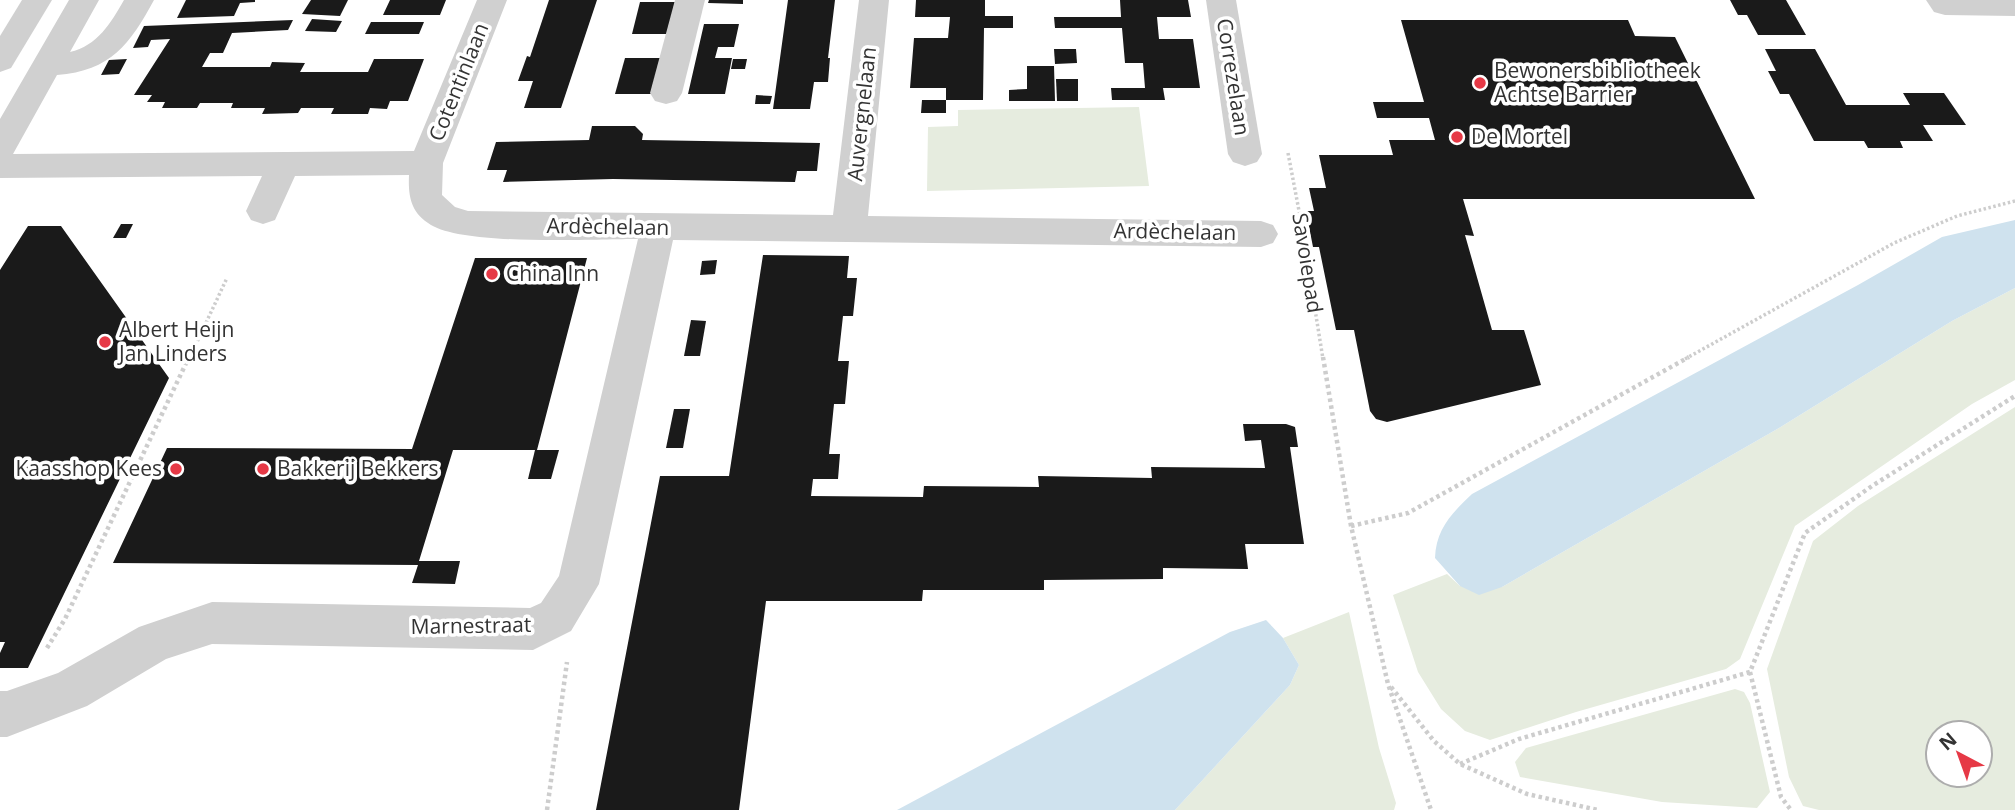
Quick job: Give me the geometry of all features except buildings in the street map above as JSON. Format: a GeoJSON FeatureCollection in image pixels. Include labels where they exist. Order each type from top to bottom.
{"type":"FeatureCollection","features":[{"type":"Feature","properties":{"kind":"street"},"geometry":{"type":"LineString","coordinates":[[0,61],[37,0]]}},
{"type":"Feature","properties":{"kind":"street"},"geometry":{"type":"LineString","coordinates":[[0,148],[84,0]]}},
{"type":"Feature","properties":{"kind":"street"},"geometry":{"type":"LineString","coordinates":[[47,65],[72,65],[111,44],[121,34],[139,0]]}},
{"type":"Feature","properties":{"kind":"street","name":"Cotentinlaan"},"geometry":{"type":"LineString","coordinates":[[426,163],[492,0]]}},
{"type":"Feature","properties":{"kind":"street"},"geometry":{"type":"LineString","coordinates":[[666,93],[690,0]]}},
{"type":"Feature","properties":{"kind":"street","name":"Auvergnelaan"},"geometry":{"type":"LineString","coordinates":[[849,228],[874,0]]}},
{"type":"Feature","properties":{"kind":"street","name":"Correzelaan"},"geometry":{"type":"LineString","coordinates":[[1221,0],[1245,154]]}},
{"type":"Feature","properties":{"kind":"street"},"geometry":{"type":"LineString","coordinates":[[1941,0],[1944,5],[2015,6]]}},
{"type":"Feature","properties":{"kind":"street"},"geometry":{"type":"LineString","coordinates":[[0,166],[426,163]]}},
{"type":"Feature","properties":{"kind":"street","name":"Ardèchelaan"},"geometry":{"type":"LineString","coordinates":[[426,163],[425,200],[443,216],[467,225],[1261,234]]}},
{"type":"Feature","properties":{"kind":"street"},"geometry":{"type":"LineString","coordinates":[[263,211],[284,164]]}},
{"type":"Feature","properties":{"kind":"street","name":"Marnestraat"},"geometry":{"type":"LineString","coordinates":[[4,714],[71,690],[154,642],[212,623],[533,629],[556,617],[578,584],[658,228]]}},
{"type":"Feature","properties":{"kind":"path","name":"Savoiepad"},"geometry":{"type":"LineString","coordinates":[[1287,143],[1298,223],[1303,234],[1351,526],[1388,684],[1431,810]]}},
{"type":"Feature","properties":{"kind":"path"},"geometry":{"type":"LineString","coordinates":[[1351,526],[1408,513],[1894,243],[1957,216],[2015,201]]}},
{"type":"Feature","properties":{"kind":"path"},"geometry":{"type":"LineString","coordinates":[[4,714],[65,619],[227,278]]}},
{"type":"Feature","properties":{"kind":"path"},"geometry":{"type":"LineString","coordinates":[[1791,810],[1781,797],[1751,672],[1805,533],[1872,486],[2015,396]]}},
{"type":"Feature","properties":{"kind":"path"},"geometry":{"type":"LineString","coordinates":[[547,810],[569,650],[556,617]]}},
{"type":"Feature","properties":{"kind":"path"},"geometry":{"type":"LineString","coordinates":[[1460,764],[1519,738],[1751,672]]}},
{"type":"Feature","properties":{"kind":"path"},"geometry":{"type":"LineString","coordinates":[[1388,684],[1434,741],[1460,764],[1527,794],[1598,810]]}},
{"type":"Feature","properties":{"kind":"shaded area"},"geometry":{"type":"Polygon","coordinates":[[[1139,107],[1149,186],[927,191],[928,127],[958,126],[958,110],[1139,107]]]}},
{"type":"Feature","properties":{"kind":"shaded area"},"geometry":{"type":"Polygon","coordinates":[[[2015,288],[2015,380],[1972,404],[1795,526],[1740,659],[1726,669],[1490,740],[1465,731],[1441,709],[1418,672],[1393,595],[1447,574],[1460,586],[1502,587],[1779,428],[1952,321],[2015,288]]]}},
{"type":"Feature","properties":{"kind":"shaded area"},"geometry":{"type":"Polygon","coordinates":[[[2015,407],[2015,810],[1819,810],[1803,806],[1789,777],[1767,669],[1813,541],[1858,506],[2015,407]]]}},
{"type":"Feature","properties":{"kind":"shaded area"},"geometry":{"type":"Polygon","coordinates":[[[1349,612],[1379,748],[1396,803],[1394,810],[1175,810],[1290,685],[1299,665],[1283,638],[1349,612]]]}},
{"type":"Feature","properties":{"kind":"shaded area"},"geometry":{"type":"Polygon","coordinates":[[[1735,689],[1744,692],[1750,703],[1770,792],[1757,808],[1662,802],[1520,777],[1515,762],[1526,748],[1735,689]]]}},
{"type":"Feature","properties":{"kind":"water"},"geometry":{"type":"Polygon","coordinates":[[[2015,220],[2015,288],[1952,321],[1779,428],[1502,587],[1479,595],[1460,586],[1435,558],[1442,530],[1472,494],[1942,237],[2015,220]]]}},
{"type":"Feature","properties":{"kind":"water"},"geometry":{"type":"Polygon","coordinates":[[[1266,620],[1283,638],[1299,665],[1290,685],[1175,810],[897,810],[1230,632],[1266,620]]]}},
{"type":"Feature","properties":{"kind":"place","name":"Bewonersbibliotheek Achtse Barrier"},"geometry":{"type":"Point","coordinates":[1480,83]}},
{"type":"Feature","properties":{"kind":"place","name":"De Mortel"},"geometry":{"type":"Point","coordinates":[1457,137]}},
{"type":"Feature","properties":{"kind":"place","name":"China Inn"},"geometry":{"type":"Point","coordinates":[492,274]}},
{"type":"Feature","properties":{"kind":"place","name":"Albert Heijn Jan Linders"},"geometry":{"type":"Point","coordinates":[105,342]}},
{"type":"Feature","properties":{"kind":"place","name":"Kaasshop Kees"},"geometry":{"type":"Point","coordinates":[176,469]}},
{"type":"Feature","properties":{"kind":"place","name":"Bakkerij Bekkers"},"geometry":{"type":"Point","coordinates":[263,469]}}]}
